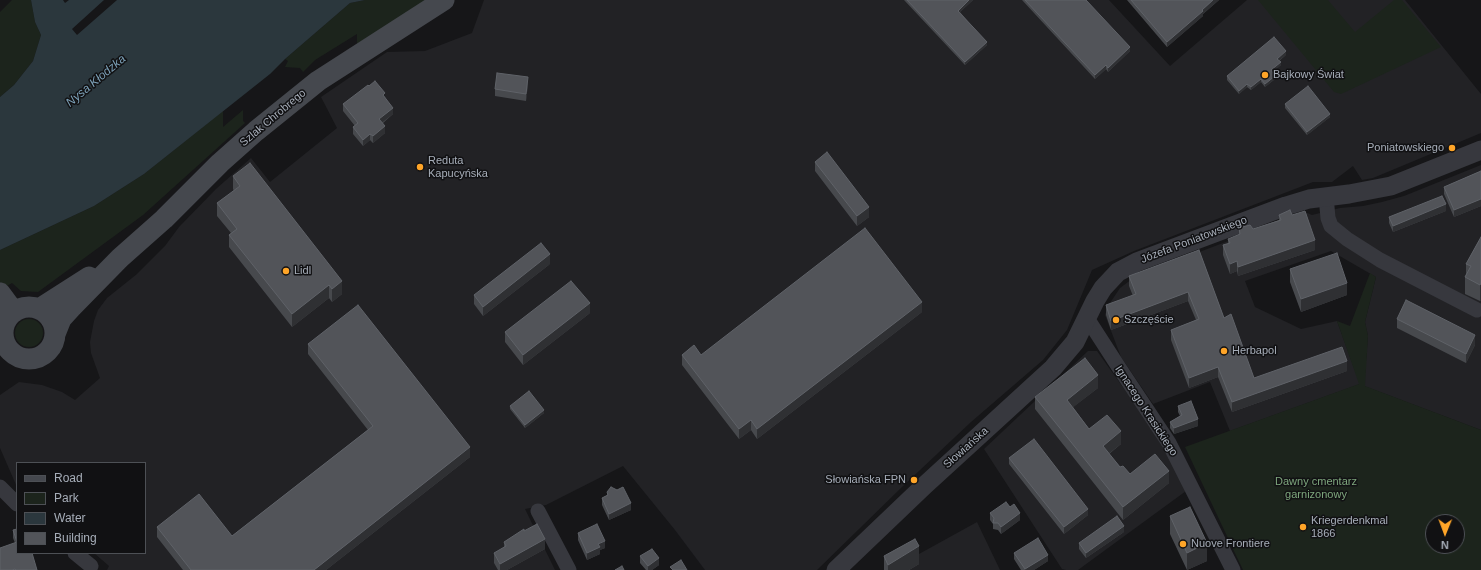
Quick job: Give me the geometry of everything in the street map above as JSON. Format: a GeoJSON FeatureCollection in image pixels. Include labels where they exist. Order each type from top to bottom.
{"type":"FeatureCollection","features":[{"type":"Feature","properties":{"kind":"main road","name":"Szlak Chrobrego"},"geometry":{"type":"LineString","coordinates":[[55,334],[61,320],[71,308],[120,258],[164,219],[220,163],[256,131],[318,81],[444,0]]}},
{"type":"Feature","properties":{"kind":"main road","name":"Szlak Chrobrego"},"geometry":{"type":"LineString","coordinates":[[39,309],[120,258]]}},
{"type":"Feature","properties":{"kind":"main road"},"geometry":{"type":"LineString","coordinates":[[0,293],[14,312]]}},
{"type":"Feature","properties":{"kind":"main road"},"geometry":{"type":"LineString","coordinates":[[27,308],[39,309],[44,312],[52,322],[55,334],[52,346],[44,354],[37,358],[9,361],[7,347],[1,335],[5,323],[14,312],[27,308]]}},
{"type":"Feature","properties":{"kind":"street","name":"Józefa Poniatowskiego"},"geometry":{"type":"LineString","coordinates":[[1087,318],[1103,288],[1118,272],[1137,262],[1286,206],[1309,199],[1349,194],[1391,186],[1481,150]]}},
{"type":"Feature","properties":{"kind":"street"},"geometry":{"type":"LineString","coordinates":[[1326,196],[1328,218],[1331,226],[1347,239],[1380,260],[1476,310]]}},
{"type":"Feature","properties":{"kind":"street","name":"Słowiańska"},"geometry":{"type":"LineString","coordinates":[[836,570],[924,486],[1053,368],[1075,342],[1087,318]]}},
{"type":"Feature","properties":{"kind":"street","name":"Ignacego Krasickiego"},"geometry":{"type":"LineString","coordinates":[[1087,318],[1169,443],[1233,570]]}},
{"type":"Feature","properties":{"kind":"street"},"geometry":{"type":"LineString","coordinates":[[0,487],[16,503]]}},
{"type":"Feature","properties":{"kind":"street"},"geometry":{"type":"LineString","coordinates":[[538,511],[569,570]]}},
{"type":"Feature","properties":{"kind":"street"},"geometry":{"type":"LineString","coordinates":[[76,554],[91,566]]}},
{"type":"Feature","properties":{"kind":"shaded area"},"geometry":{"type":"Polygon","coordinates":[[[484,0],[1109,0],[1170,66],[1247,0],[1405,0],[1481,94],[1481,133],[1373,178],[1362,180],[1353,166],[1332,182],[1313,182],[1134,251],[1092,270],[1067,330],[1043,360],[971,422],[817,570],[705,570],[675,530],[623,466],[546,505],[525,509],[555,570],[107,570],[109,566],[95,554],[146,554],[146,462],[16,462],[16,485],[0,448],[0,395],[19,382],[42,385],[62,392],[75,400],[100,378],[91,353],[90,342],[94,321],[98,310],[107,298],[137,274],[165,246],[179,227],[216,189],[251,158],[270,182],[337,128],[321,97],[387,52],[425,51],[472,33],[484,0]]]}},
{"type":"Feature","properties":{"kind":"shaded area"},"geometry":{"type":"Polygon","coordinates":[[[1481,165],[1481,430],[1364,386],[1368,336],[1365,322],[1376,277],[1331,251],[1245,281],[1255,307],[1301,329],[1337,321],[1360,384],[1230,431],[1210,382],[1153,404],[1121,357],[1105,315],[1108,306],[1120,288],[1136,276],[1305,212],[1312,215],[1340,208],[1363,206],[1382,202],[1404,196],[1481,165]]]}},
{"type":"Feature","properties":{"kind":"shaded area"},"geometry":{"type":"Polygon","coordinates":[[[1088,351],[1097,351],[1162,442],[1186,491],[1078,570],[1066,570],[1062,569],[984,449],[1088,351]]]}},
{"type":"Feature","properties":{"kind":"shaded area"},"geometry":{"type":"Polygon","coordinates":[[[977,522],[1000,570],[890,570],[977,522]]]}},
{"type":"Feature","properties":{"kind":"green space"},"geometry":{"type":"Polygon","coordinates":[[[12,0],[31,0],[35,22],[41,35],[33,61],[14,85],[0,97],[0,12],[12,0]]]}},
{"type":"Feature","properties":{"kind":"green space"},"geometry":{"type":"Polygon","coordinates":[[[365,0],[430,0],[357,44],[357,34],[315,60],[303,72],[300,68],[285,67],[288,61],[285,59],[350,3],[365,0]]]}},
{"type":"Feature","properties":{"kind":"green space"},"geometry":{"type":"Polygon","coordinates":[[[1258,0],[1328,0],[1355,32],[1394,0],[1402,0],[1441,47],[1341,94],[1334,92],[1258,0]]]}},
{"type":"Feature","properties":{"kind":"green space"},"geometry":{"type":"Polygon","coordinates":[[[243,110],[243,121],[245,123],[143,215],[38,292],[21,291],[12,283],[0,290],[0,250],[94,206],[144,174],[223,111],[223,127],[243,110]]]}},
{"type":"Feature","properties":{"kind":"green space","name":"Dawny cmentarz garnizonowy"},"geometry":{"type":"Polygon","coordinates":[[[1370,273],[1376,277],[1365,322],[1368,336],[1365,386],[1481,430],[1481,570],[1243,570],[1185,447],[1359,384],[1337,321],[1350,326],[1370,273]]]}},
{"type":"Feature","properties":{"kind":"green space"},"geometry":{"type":"Polygon","coordinates":[[[29,319],[39,323],[43,333],[39,343],[29,347],[19,343],[15,333],[19,323],[29,319]]]}},
{"type":"Feature","properties":{"kind":"water","name":"Nysa Kłodzka"},"geometry":{"type":"Polygon","coordinates":[[[31,0],[63,0],[65,3],[69,0],[104,0],[72,29],[77,35],[117,0],[365,0],[350,3],[285,59],[270,74],[144,174],[94,206],[0,250],[0,97],[14,85],[33,61],[41,35],[35,22],[31,0]]]}},
{"type":"Feature","properties":{"kind":"building"},"geometry":{"type":"Polygon","coordinates":[[[907,0],[969,0],[958,11],[987,42],[965,62],[907,0]]]}},
{"type":"Feature","properties":{"kind":"building"},"geometry":{"type":"Polygon","coordinates":[[[1025,0],[1086,0],[1130,47],[1108,68],[1106,65],[1095,75],[1025,0]]]}},
{"type":"Feature","properties":{"kind":"building"},"geometry":{"type":"Polygon","coordinates":[[[1131,0],[1213,0],[1202,10],[1203,11],[1167,42],[1131,0]]]}},
{"type":"Feature","properties":{"kind":"building"},"geometry":{"type":"Polygon","coordinates":[[[1274,37],[1286,51],[1277,59],[1281,62],[1271,70],[1275,76],[1265,84],[1261,79],[1251,87],[1247,84],[1239,91],[1227,76],[1274,37]]]}},
{"type":"Feature","properties":{"kind":"building"},"geometry":{"type":"Polygon","coordinates":[[[497,73],[528,77],[526,94],[495,89],[497,73]]]}},
{"type":"Feature","properties":{"kind":"building"},"geometry":{"type":"Polygon","coordinates":[[[375,81],[385,93],[383,95],[393,108],[379,119],[385,126],[373,136],[370,134],[363,140],[353,127],[358,123],[343,104],[375,81]]]}},
{"type":"Feature","properties":{"kind":"building"},"geometry":{"type":"Polygon","coordinates":[[[1308,86],[1330,114],[1307,132],[1285,104],[1308,86]]]}},
{"type":"Feature","properties":{"kind":"building"},"geometry":{"type":"Polygon","coordinates":[[[827,152],[869,207],[857,216],[815,162],[827,152]]]}},
{"type":"Feature","properties":{"kind":"building","name":"Lidl"},"geometry":{"type":"Polygon","coordinates":[[[250,163],[342,281],[332,289],[329,285],[292,314],[229,235],[237,229],[217,203],[240,186],[233,176],[250,163]]]}},
{"type":"Feature","properties":{"kind":"building"},"geometry":{"type":"Polygon","coordinates":[[[1481,171],[1481,199],[1454,210],[1444,187],[1481,171]]]}},
{"type":"Feature","properties":{"kind":"building"},"geometry":{"type":"Polygon","coordinates":[[[1442,196],[1446,204],[1393,226],[1389,217],[1442,196]]]}},
{"type":"Feature","properties":{"kind":"building"},"geometry":{"type":"Polygon","coordinates":[[[1290,210],[1292,215],[1305,211],[1315,240],[1238,267],[1237,261],[1230,264],[1223,245],[1230,243],[1228,239],[1240,234],[1239,228],[1250,225],[1253,229],[1281,220],[1279,215],[1290,210]]]}},
{"type":"Feature","properties":{"kind":"building"},"geometry":{"type":"Polygon","coordinates":[[[865,228],[922,302],[757,429],[751,420],[739,429],[682,355],[694,345],[701,355],[865,228]]]}},
{"type":"Feature","properties":{"kind":"building"},"geometry":{"type":"Polygon","coordinates":[[[1481,237],[1480,285],[1465,277],[1471,266],[1466,264],[1481,237]]]}},
{"type":"Feature","properties":{"kind":"building"},"geometry":{"type":"Polygon","coordinates":[[[541,243],[550,254],[483,307],[474,295],[541,243]]]}},
{"type":"Feature","properties":{"kind":"building"},"geometry":{"type":"Polygon","coordinates":[[[1199,250],[1224,318],[1231,314],[1254,378],[1342,347],[1347,361],[1232,402],[1218,367],[1189,378],[1171,330],[1199,319],[1188,292],[1111,321],[1106,305],[1136,294],[1129,276],[1199,250]]]}},
{"type":"Feature","properties":{"kind":"building"},"geometry":{"type":"Polygon","coordinates":[[[1337,253],[1347,283],[1301,299],[1290,269],[1337,253]]]}},
{"type":"Feature","properties":{"kind":"building"},"geometry":{"type":"Polygon","coordinates":[[[571,281],[590,303],[523,355],[505,332],[571,281]]]}},
{"type":"Feature","properties":{"kind":"building"},"geometry":{"type":"Polygon","coordinates":[[[1406,300],[1475,335],[1466,354],[1397,319],[1406,300]]]}},
{"type":"Feature","properties":{"kind":"building"},"geometry":{"type":"Polygon","coordinates":[[[358,305],[470,447],[314,570],[191,570],[157,527],[199,494],[232,536],[373,426],[308,344],[358,305]]]}},
{"type":"Feature","properties":{"kind":"building"},"geometry":{"type":"Polygon","coordinates":[[[1085,358],[1098,375],[1067,400],[1089,429],[1107,415],[1121,431],[1103,446],[1120,467],[1123,466],[1130,474],[1155,454],[1169,471],[1123,507],[1035,397],[1085,358]]]}},
{"type":"Feature","properties":{"kind":"building"},"geometry":{"type":"Polygon","coordinates":[[[529,391],[544,410],[525,425],[510,406],[529,391]]]}},
{"type":"Feature","properties":{"kind":"building"},"geometry":{"type":"Polygon","coordinates":[[[1191,401],[1198,419],[1174,428],[1170,422],[1182,415],[1178,406],[1191,401]]]}},
{"type":"Feature","properties":{"kind":"building"},"geometry":{"type":"Polygon","coordinates":[[[1034,439],[1088,509],[1064,527],[1009,458],[1034,439]]]}},
{"type":"Feature","properties":{"kind":"building"},"geometry":{"type":"Polygon","coordinates":[[[611,487],[617,490],[623,487],[631,503],[609,514],[602,498],[608,495],[607,492],[611,487]]]}},
{"type":"Feature","properties":{"kind":"building"},"geometry":{"type":"Polygon","coordinates":[[[1006,502],[1010,507],[1014,504],[1020,513],[1001,527],[998,523],[993,523],[994,518],[990,513],[1006,502]]]}},
{"type":"Feature","properties":{"kind":"building"},"geometry":{"type":"Polygon","coordinates":[[[1190,507],[1207,543],[1187,553],[1170,516],[1190,507]]]}},
{"type":"Feature","properties":{"kind":"building"},"geometry":{"type":"Polygon","coordinates":[[[1117,516],[1124,526],[1086,553],[1079,543],[1117,516]]]}},
{"type":"Feature","properties":{"kind":"building"},"geometry":{"type":"Polygon","coordinates":[[[537,524],[545,539],[500,564],[494,553],[506,546],[504,542],[524,529],[524,531],[537,524]]]}},
{"type":"Feature","properties":{"kind":"building"},"geometry":{"type":"Polygon","coordinates":[[[597,524],[605,541],[598,544],[600,547],[587,553],[578,533],[597,524]]]}},
{"type":"Feature","properties":{"kind":"building"},"geometry":{"type":"Polygon","coordinates":[[[16,529],[16,539],[13,530],[16,529]]]}},
{"type":"Feature","properties":{"kind":"building"},"geometry":{"type":"Polygon","coordinates":[[[1038,538],[1048,555],[1025,569],[1014,553],[1038,538]]]}},
{"type":"Feature","properties":{"kind":"building"},"geometry":{"type":"Polygon","coordinates":[[[915,539],[919,546],[888,565],[884,556],[915,539]]]}},
{"type":"Feature","properties":{"kind":"building"},"geometry":{"type":"Polygon","coordinates":[[[16,542],[16,554],[32,554],[37,570],[0,570],[0,548],[16,542]]]}},
{"type":"Feature","properties":{"kind":"building"},"geometry":{"type":"Polygon","coordinates":[[[652,549],[659,558],[648,566],[640,556],[652,549]]]}},
{"type":"Feature","properties":{"kind":"building"},"geometry":{"type":"Polygon","coordinates":[[[681,560],[687,570],[673,570],[670,567],[681,560]]]}},
{"type":"Feature","properties":{"kind":"building"},"geometry":{"type":"Polygon","coordinates":[[[622,566],[624,570],[615,570],[622,566]]]}},
{"type":"Feature","properties":{"kind":"place","name":"Bajkowy Świat"},"geometry":{"type":"Point","coordinates":[1265,75]}},
{"type":"Feature","properties":{"kind":"place","name":"Poniatowskiego"},"geometry":{"type":"Point","coordinates":[1452,148]}},
{"type":"Feature","properties":{"kind":"place","name":"Reduta Kapucyńska"},"geometry":{"type":"Point","coordinates":[420,167]}},
{"type":"Feature","properties":{"kind":"place","name":"Lidl"},"geometry":{"type":"Point","coordinates":[286,271]}},
{"type":"Feature","properties":{"kind":"place","name":"Szczęście"},"geometry":{"type":"Point","coordinates":[1116,320]}},
{"type":"Feature","properties":{"kind":"place","name":"Herbapol"},"geometry":{"type":"Point","coordinates":[1224,351]}},
{"type":"Feature","properties":{"kind":"place","name":"Słowiańska FPN"},"geometry":{"type":"Point","coordinates":[914,480]}},
{"type":"Feature","properties":{"kind":"place","name":"Kriegerdenkmal 1866"},"geometry":{"type":"Point","coordinates":[1303,527]}},
{"type":"Feature","properties":{"kind":"place","name":"Nuove Frontiere"},"geometry":{"type":"Point","coordinates":[1183,544]}}]}
